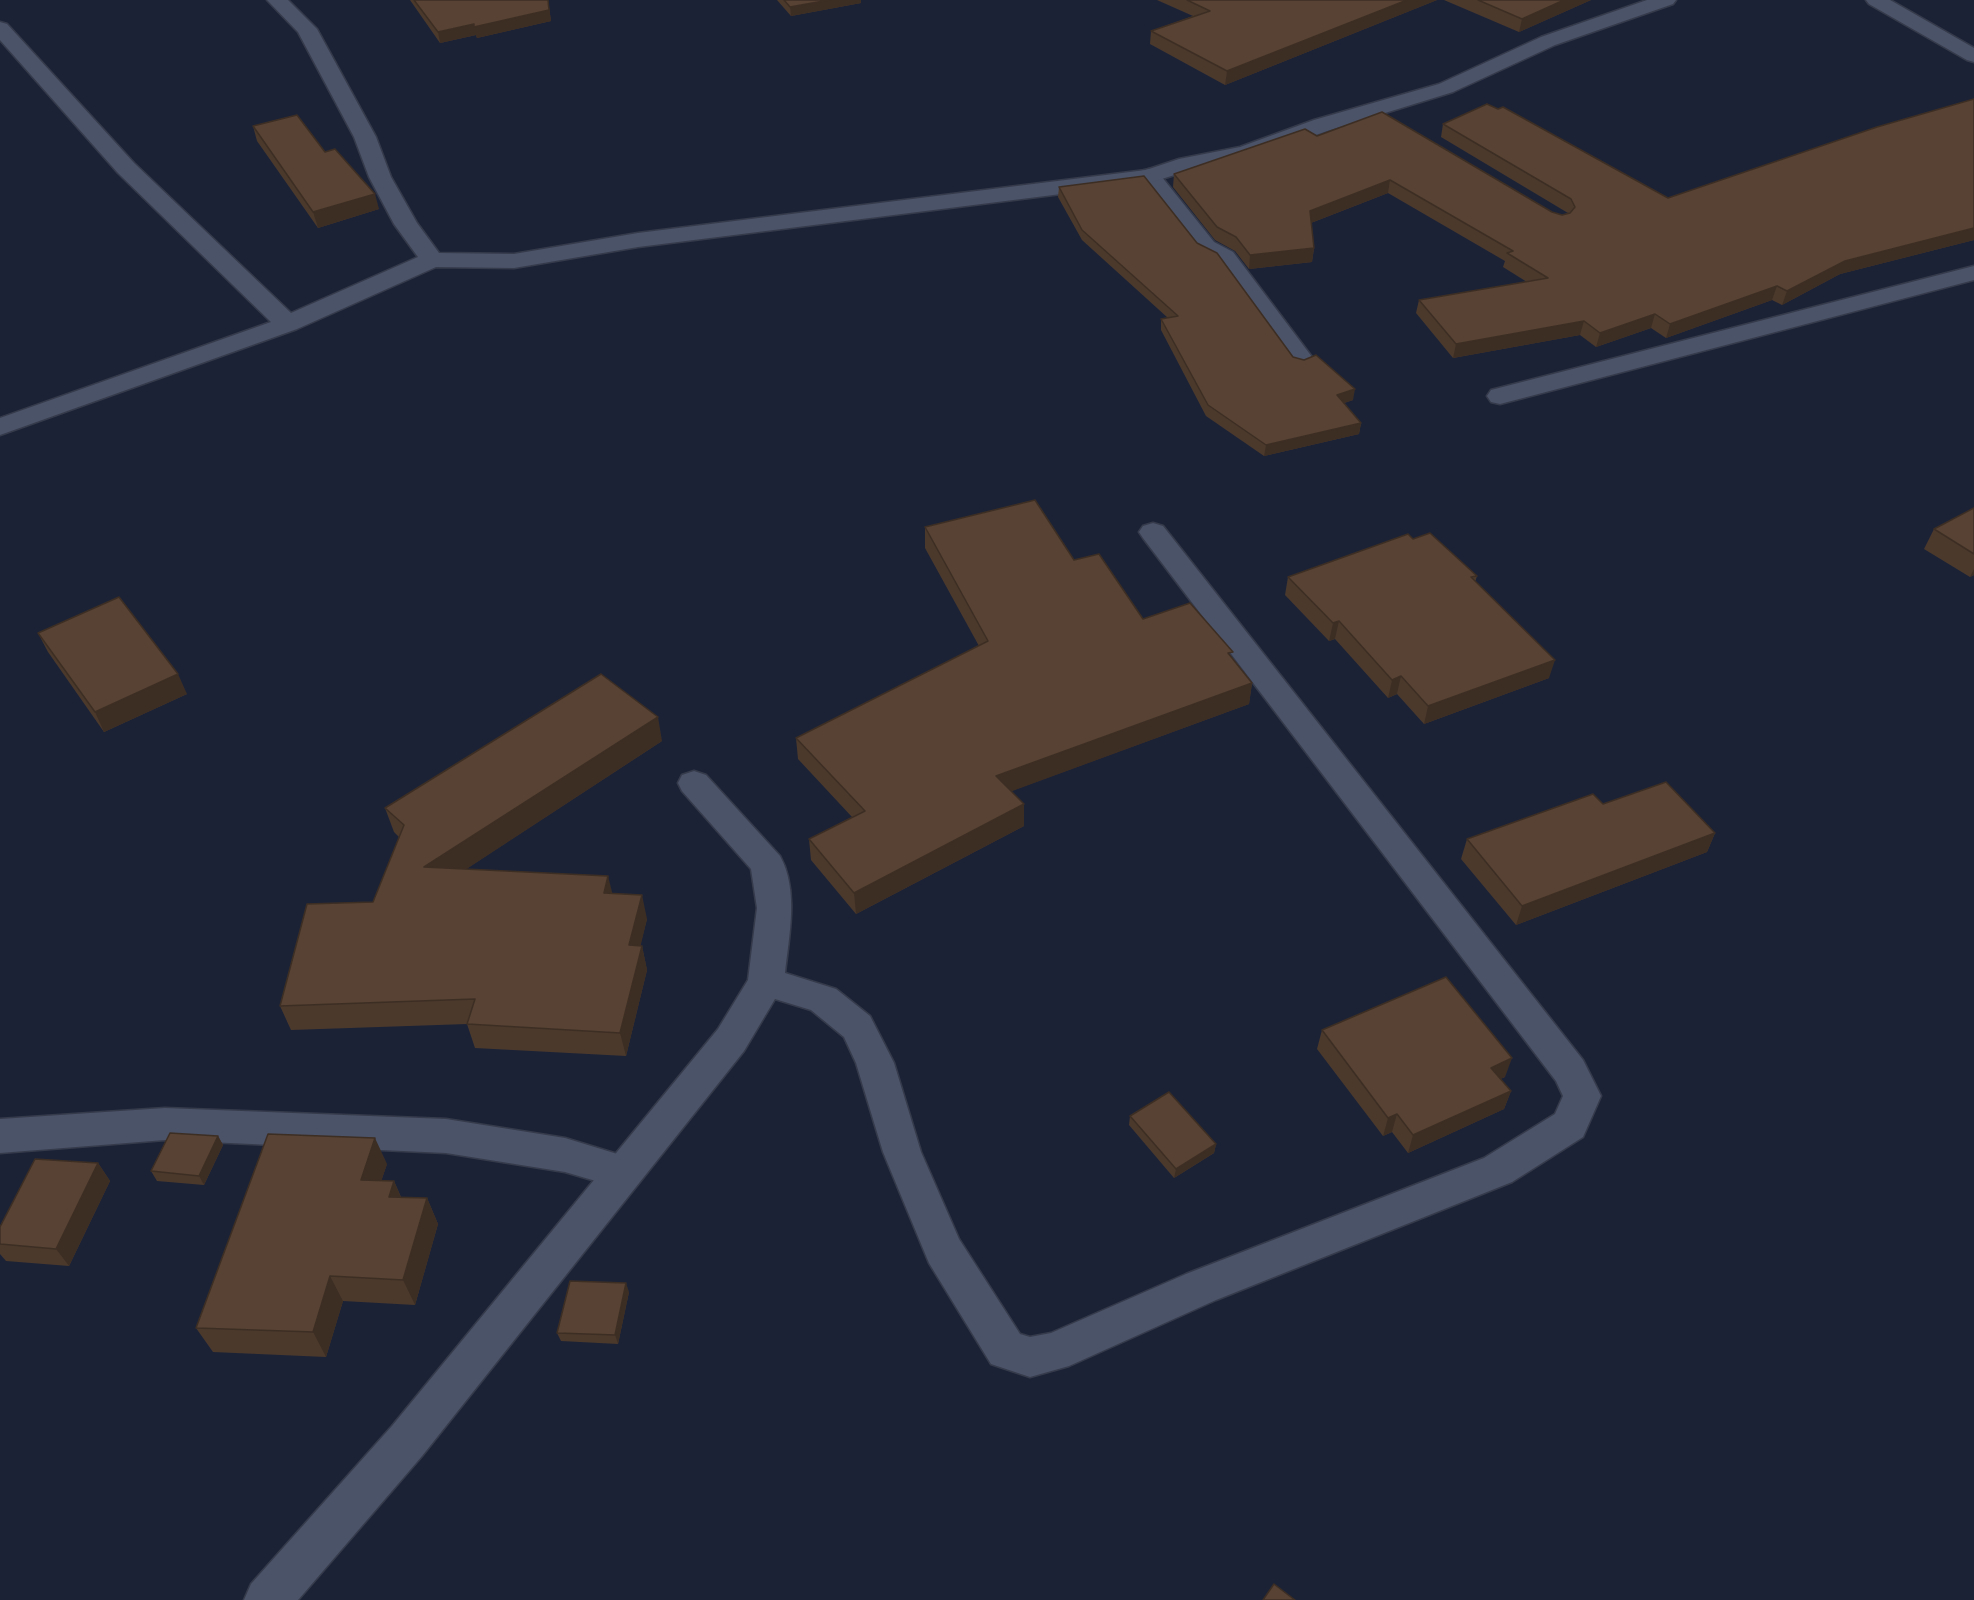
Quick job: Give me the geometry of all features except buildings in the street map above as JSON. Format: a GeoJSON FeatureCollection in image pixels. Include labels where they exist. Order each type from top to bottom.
{"type":"FeatureCollection","features":[{"type":"Feature","properties":{"kind":"street"},"geometry":{"type":"LineString","coordinates":[[277,0],[307,29],[365,137],[380,177],[406,224],[432,260]]}},
{"type":"Feature","properties":{"kind":"street"},"geometry":{"type":"LineString","coordinates":[[0,427],[288,324],[432,260],[514,261],[638,240],[1149,176],[1179,166],[1246,152],[1322,125],[1376,111],[1446,88],[1548,42],[1666,0]]}},
{"type":"Feature","properties":{"kind":"street"},"geometry":{"type":"LineString","coordinates":[[1876,0],[1974,56]]}},
{"type":"Feature","properties":{"kind":"street"},"geometry":{"type":"LineString","coordinates":[[0,28],[126,168],[288,324]]}},
{"type":"Feature","properties":{"kind":"street"},"geometry":{"type":"LineString","coordinates":[[1376,111],[1396,123]]}},
{"type":"Feature","properties":{"kind":"street"},"geometry":{"type":"LineString","coordinates":[[1149,176],[1206,247],[1225,257],[1302,361]]}},
{"type":"Feature","properties":{"kind":"street"},"geometry":{"type":"LineString","coordinates":[[1500,396],[1974,273]]}},
{"type":"Feature","properties":{"kind":"street"},"geometry":{"type":"LineString","coordinates":[[766,982],[824,999],[857,1027],[875,1063],[902,1152],[943,1250],[1006,1350],[1029,1358],[1054,1352],[1201,1287],[1498,1170],[1569,1125],[1582,1096],[1570,1071],[1153,532]]}},
{"type":"Feature","properties":{"kind":"street"},"geometry":{"type":"LineString","coordinates":[[267,1600],[407,1441],[731,1040],[766,982],[774,908],[768,865],[694,783]]}},
{"type":"Feature","properties":{"kind":"street"},"geometry":{"type":"LineString","coordinates":[[0,1136],[165,1124],[446,1136],[565,1155],[623,1172]]}}]}
